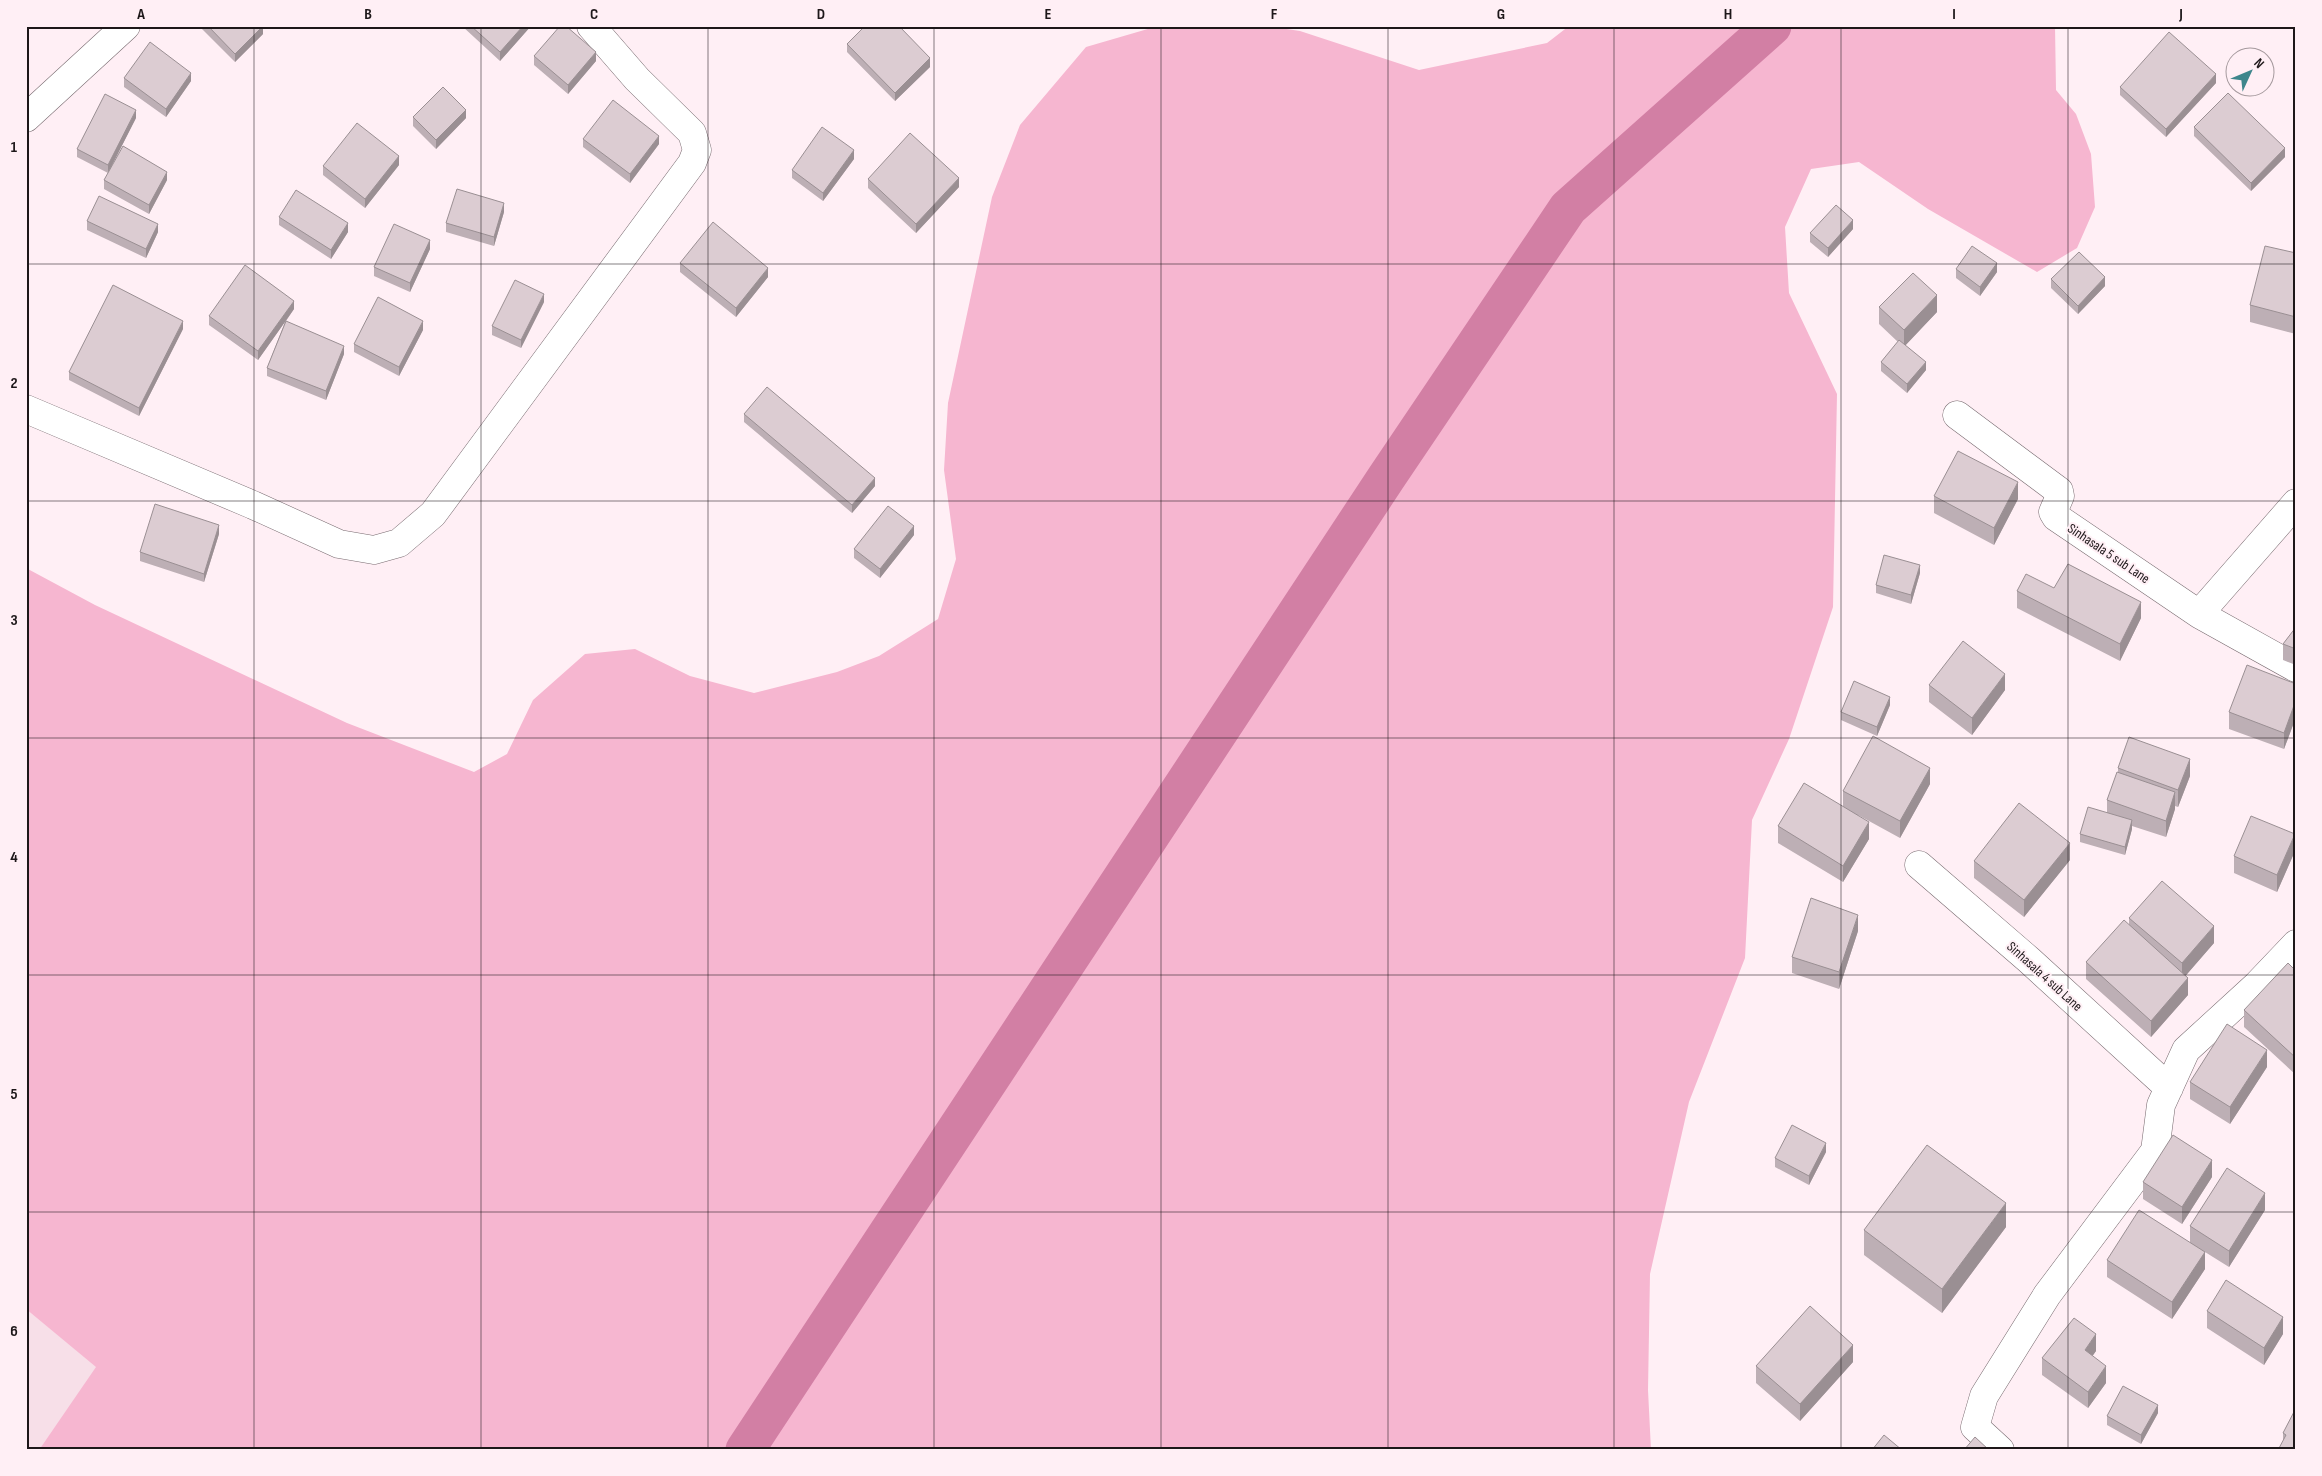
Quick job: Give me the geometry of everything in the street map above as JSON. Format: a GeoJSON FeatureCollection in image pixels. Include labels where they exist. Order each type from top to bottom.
{"type":"FeatureCollection","features":[{"type":"Feature","properties":{"kind":"street"},"geometry":{"type":"LineString","coordinates":[[26,118],[126,26]]}},
{"type":"Feature","properties":{"kind":"street"},"geometry":{"type":"LineString","coordinates":[[26,409],[254,505],[339,544],[374,550],[399,543],[433,514],[444,500],[692,163],[697,150],[692,133],[637,80],[591,26]]}},
{"type":"Feature","properties":{"kind":"street","name":"Sinhasala 5 sub Lane"},"geometry":{"type":"LineString","coordinates":[[1957,415],[2059,491],[2060,496],[2053,512],[2056,517],[2199,614],[2296,668]]}},
{"type":"Feature","properties":{"kind":"street"},"geometry":{"type":"LineString","coordinates":[[2199,614],[2296,503]]}},
{"type":"Feature","properties":{"kind":"street","name":"Sinhasala 4 sub Lane"},"geometry":{"type":"LineString","coordinates":[[1919,865],[2029,960],[2169,1088]]}},
{"type":"Feature","properties":{"kind":"street"},"geometry":{"type":"LineString","coordinates":[[2000,1450],[1975,1427],[1984,1396],[2047,1296],[2155,1151],[2161,1105],[2186,1050],[2257,985],[2296,944]]}},
{"type":"Feature","properties":{"kind":"shaded area"},"geometry":{"type":"Polygon","coordinates":[[[1158,26],[1267,26],[1300,31],[1419,70],[1547,43],[1569,26],[2055,26],[2056,90],[2076,114],[2091,154],[2095,207],[2077,248],[2037,272],[1928,209],[1859,162],[1811,169],[1785,227],[1789,293],[1837,394],[1833,607],[1789,739],[1752,820],[1745,958],[1689,1102],[1650,1274],[1648,1390],[1651,1450],[39,1450],[96,1367],[26,1309],[26,568],[95,605],[347,723],[474,772],[507,754],[533,700],[585,654],[635,649],[690,676],[754,693],[837,672],[879,656],[938,619],[956,559],[944,470],[948,403],[992,197],[1020,125],[1086,47],[1158,26]]]}},
{"type":"Feature","properties":{"kind":"shaded area"},"geometry":{"type":"Polygon","coordinates":[[[26,1309],[97,1367],[39,1450],[26,1450],[26,1309]]]}},
{"type":"Feature","properties":{"kind":"building"},"geometry":{"type":"Polygon","coordinates":[[[208,26],[263,26],[235,54],[208,26]]]}},
{"type":"Feature","properties":{"kind":"building"},"geometry":{"type":"Polygon","coordinates":[[[471,26],[523,26],[500,52],[471,26]]]}},
{"type":"Feature","properties":{"kind":"building"},"geometry":{"type":"Polygon","coordinates":[[[560,26],[566,26],[596,52],[568,85],[534,56],[560,26]]]}},
{"type":"Feature","properties":{"kind":"building"},"geometry":{"type":"Polygon","coordinates":[[[865,26],[899,26],[930,58],[895,93],[847,44],[865,26]]]}},
{"type":"Feature","properties":{"kind":"building"},"geometry":{"type":"Polygon","coordinates":[[[2169,32],[2216,74],[2166,129],[2120,87],[2169,32]]]}},
{"type":"Feature","properties":{"kind":"building"},"geometry":{"type":"Polygon","coordinates":[[[150,42],[191,73],[166,109],[124,78],[150,42]]]}},
{"type":"Feature","properties":{"kind":"building"},"geometry":{"type":"Polygon","coordinates":[[[443,87],[466,110],[436,140],[413,117],[443,87]]]}},
{"type":"Feature","properties":{"kind":"building"},"geometry":{"type":"Polygon","coordinates":[[[105,94],[136,110],[108,165],[77,149],[105,94]]]}},
{"type":"Feature","properties":{"kind":"building"},"geometry":{"type":"Polygon","coordinates":[[[2224,97],[2233,98],[2285,148],[2251,183],[2194,127],[2224,97]]]}},
{"type":"Feature","properties":{"kind":"building"},"geometry":{"type":"Polygon","coordinates":[[[613,100],[659,136],[630,174],[583,139],[613,100]]]}},
{"type":"Feature","properties":{"kind":"building"},"geometry":{"type":"Polygon","coordinates":[[[357,123],[399,156],[365,199],[323,166],[357,123]]]}},
{"type":"Feature","properties":{"kind":"building"},"geometry":{"type":"Polygon","coordinates":[[[822,127],[854,150],[823,193],[792,170],[822,127]]]}},
{"type":"Feature","properties":{"kind":"building"},"geometry":{"type":"Polygon","coordinates":[[[910,133],[959,178],[916,224],[868,179],[910,133]]]}},
{"type":"Feature","properties":{"kind":"building"},"geometry":{"type":"Polygon","coordinates":[[[123,146],[167,172],[149,205],[104,180],[123,146]]]}},
{"type":"Feature","properties":{"kind":"building"},"geometry":{"type":"Polygon","coordinates":[[[457,189],[504,203],[494,237],[446,223],[457,189]]]}},
{"type":"Feature","properties":{"kind":"building"},"geometry":{"type":"Polygon","coordinates":[[[296,190],[348,223],[331,250],[279,217],[296,190]]]}},
{"type":"Feature","properties":{"kind":"building"},"geometry":{"type":"Polygon","coordinates":[[[99,196],[158,224],[146,249],[87,221],[99,196]]]}},
{"type":"Feature","properties":{"kind":"building"},"geometry":{"type":"Polygon","coordinates":[[[1836,205],[1853,220],[1828,248],[1810,233],[1836,205]]]}},
{"type":"Feature","properties":{"kind":"building"},"geometry":{"type":"Polygon","coordinates":[[[713,222],[768,268],[736,308],[680,263],[713,222]]]}},
{"type":"Feature","properties":{"kind":"building"},"geometry":{"type":"Polygon","coordinates":[[[394,224],[430,240],[410,283],[374,267],[394,224]]]}},
{"type":"Feature","properties":{"kind":"building"},"geometry":{"type":"Polygon","coordinates":[[[1972,246],[1997,263],[1980,287],[1956,269],[1972,246]]]}},
{"type":"Feature","properties":{"kind":"building"},"geometry":{"type":"Polygon","coordinates":[[[2265,246],[2296,253],[2296,317],[2250,305],[2265,246]]]}},
{"type":"Feature","properties":{"kind":"building"},"geometry":{"type":"Polygon","coordinates":[[[2079,252],[2105,277],[2078,306],[2051,279],[2079,252]]]}},
{"type":"Feature","properties":{"kind":"building"},"geometry":{"type":"Polygon","coordinates":[[[245,265],[294,301],[258,351],[209,316],[245,265]]]}},
{"type":"Feature","properties":{"kind":"building"},"geometry":{"type":"Polygon","coordinates":[[[1913,273],[1937,295],[1904,330],[1879,307],[1913,273]]]}},
{"type":"Feature","properties":{"kind":"building"},"geometry":{"type":"Polygon","coordinates":[[[515,280],[544,294],[521,340],[492,326],[515,280]]]}},
{"type":"Feature","properties":{"kind":"building"},"geometry":{"type":"Polygon","coordinates":[[[113,285],[183,321],[139,408],[69,372],[113,285]]]}},
{"type":"Feature","properties":{"kind":"building"},"geometry":{"type":"Polygon","coordinates":[[[378,297],[423,321],[399,367],[354,344],[378,297]]]}},
{"type":"Feature","properties":{"kind":"building"},"geometry":{"type":"Polygon","coordinates":[[[286,321],[344,346],[326,391],[267,368],[286,321]]]}},
{"type":"Feature","properties":{"kind":"building"},"geometry":{"type":"Polygon","coordinates":[[[1899,340],[1926,362],[1907,384],[1881,362],[1899,340]]]}},
{"type":"Feature","properties":{"kind":"building"},"geometry":{"type":"Polygon","coordinates":[[[767,387],[875,478],[852,505],[744,414],[767,387]]]}},
{"type":"Feature","properties":{"kind":"building"},"geometry":{"type":"Polygon","coordinates":[[[1958,451],[2018,482],[1994,528],[1934,496],[1958,451]]]}},
{"type":"Feature","properties":{"kind":"building"},"geometry":{"type":"Polygon","coordinates":[[[155,504],[219,525],[204,574],[140,552],[155,504]]]}},
{"type":"Feature","properties":{"kind":"building"},"geometry":{"type":"Polygon","coordinates":[[[888,506],[914,526],[880,569],[854,549],[888,506]]]}},
{"type":"Feature","properties":{"kind":"building"},"geometry":{"type":"Polygon","coordinates":[[[1884,555],[1920,565],[1911,595],[1876,585],[1884,555]]]}},
{"type":"Feature","properties":{"kind":"building"},"geometry":{"type":"Polygon","coordinates":[[[2068,564],[2141,602],[2120,644],[2017,591],[2026,574],[2054,588],[2068,564]]]}},
{"type":"Feature","properties":{"kind":"building"},"geometry":{"type":"Polygon","coordinates":[[[2296,627],[2296,649],[2283,644],[2296,627]]]}},
{"type":"Feature","properties":{"kind":"building"},"geometry":{"type":"Polygon","coordinates":[[[1963,641],[2005,674],[1972,718],[1929,685],[1963,641]]]}},
{"type":"Feature","properties":{"kind":"building"},"geometry":{"type":"Polygon","coordinates":[[[2247,665],[2296,684],[2296,700],[2284,733],[2229,712],[2247,665]]]}},
{"type":"Feature","properties":{"kind":"building"},"geometry":{"type":"Polygon","coordinates":[[[1854,681],[1890,697],[1877,727],[1841,712],[1854,681]]]}},
{"type":"Feature","properties":{"kind":"building"},"geometry":{"type":"Polygon","coordinates":[[[1873,736],[1930,768],[1900,821],[1843,791],[1873,736]]]}},
{"type":"Feature","properties":{"kind":"building"},"geometry":{"type":"Polygon","coordinates":[[[2129,737],[2190,759],[2178,790],[2118,768],[2129,737]]]}},
{"type":"Feature","properties":{"kind":"building"},"geometry":{"type":"Polygon","coordinates":[[[2117,772],[2175,792],[2166,821],[2107,800],[2117,772]]]}},
{"type":"Feature","properties":{"kind":"building"},"geometry":{"type":"Polygon","coordinates":[[[1804,783],[1869,822],[1843,866],[1778,826],[1804,783]]]}},
{"type":"Feature","properties":{"kind":"building"},"geometry":{"type":"Polygon","coordinates":[[[2019,803],[2070,843],[2024,900],[1974,861],[2019,803]]]}},
{"type":"Feature","properties":{"kind":"building"},"geometry":{"type":"Polygon","coordinates":[[[2088,807],[2132,820],[2125,847],[2080,834],[2088,807]]]}},
{"type":"Feature","properties":{"kind":"building"},"geometry":{"type":"Polygon","coordinates":[[[2251,816],[2295,834],[2277,875],[2234,856],[2251,816]]]}},
{"type":"Feature","properties":{"kind":"building"},"geometry":{"type":"Polygon","coordinates":[[[2162,881],[2214,926],[2182,963],[2129,918],[2162,881]]]}},
{"type":"Feature","properties":{"kind":"building"},"geometry":{"type":"Polygon","coordinates":[[[1811,898],[1858,915],[1839,972],[1792,957],[1811,898]]]}},
{"type":"Feature","properties":{"kind":"building"},"geometry":{"type":"Polygon","coordinates":[[[2124,920],[2188,978],[2151,1021],[2086,962],[2124,920]]]}},
{"type":"Feature","properties":{"kind":"building"},"geometry":{"type":"Polygon","coordinates":[[[2288,963],[2296,971],[2296,1058],[2244,1010],[2288,963]]]}},
{"type":"Feature","properties":{"kind":"building"},"geometry":{"type":"Polygon","coordinates":[[[2227,1024],[2267,1050],[2230,1107],[2190,1082],[2227,1024]]]}},
{"type":"Feature","properties":{"kind":"building"},"geometry":{"type":"Polygon","coordinates":[[[1792,1125],[1826,1143],[1809,1176],[1775,1158],[1792,1125]]]}},
{"type":"Feature","properties":{"kind":"building"},"geometry":{"type":"Polygon","coordinates":[[[2173,1135],[2212,1160],[2182,1207],[2143,1182],[2173,1135]]]}},
{"type":"Feature","properties":{"kind":"building"},"geometry":{"type":"Polygon","coordinates":[[[1927,1145],[2006,1203],[1942,1289],[1864,1230],[1927,1145]]]}},
{"type":"Feature","properties":{"kind":"building"},"geometry":{"type":"Polygon","coordinates":[[[2227,1168],[2265,1193],[2229,1251],[2190,1226],[2227,1168]]]}},
{"type":"Feature","properties":{"kind":"building"},"geometry":{"type":"Polygon","coordinates":[[[2139,1210],[2205,1252],[2172,1302],[2107,1260],[2139,1210]]]}},
{"type":"Feature","properties":{"kind":"building"},"geometry":{"type":"Polygon","coordinates":[[[2226,1280],[2283,1317],[2264,1348],[2207,1311],[2226,1280]]]}},
{"type":"Feature","properties":{"kind":"building"},"geometry":{"type":"Polygon","coordinates":[[[1810,1306],[1853,1345],[1800,1404],[1756,1366],[1810,1306]]]}},
{"type":"Feature","properties":{"kind":"building"},"geometry":{"type":"Polygon","coordinates":[[[2074,1318],[2096,1334],[2085,1350],[2106,1366],[2088,1392],[2042,1358],[2074,1318]]]}},
{"type":"Feature","properties":{"kind":"building"},"geometry":{"type":"Polygon","coordinates":[[[2123,1386],[2158,1405],[2141,1435],[2107,1416],[2123,1386]]]}},
{"type":"Feature","properties":{"kind":"building"},"geometry":{"type":"Polygon","coordinates":[[[2296,1408],[2296,1450],[2278,1450],[2286,1435],[2283,1433],[2296,1408]]]}},
{"type":"Feature","properties":{"kind":"building"},"geometry":{"type":"Polygon","coordinates":[[[1884,1435],[1902,1450],[1872,1450],[1884,1435]]]}},
{"type":"Feature","properties":{"kind":"building"},"geometry":{"type":"Polygon","coordinates":[[[1975,1437],[1989,1450],[1964,1450],[1975,1437]]]}},
{"type":"Feature","properties":{"kind":"waterway"},"geometry":{"type":"LineString","coordinates":[[745,1450],[1386,478],[1568,208],[1772,26]]}}]}
